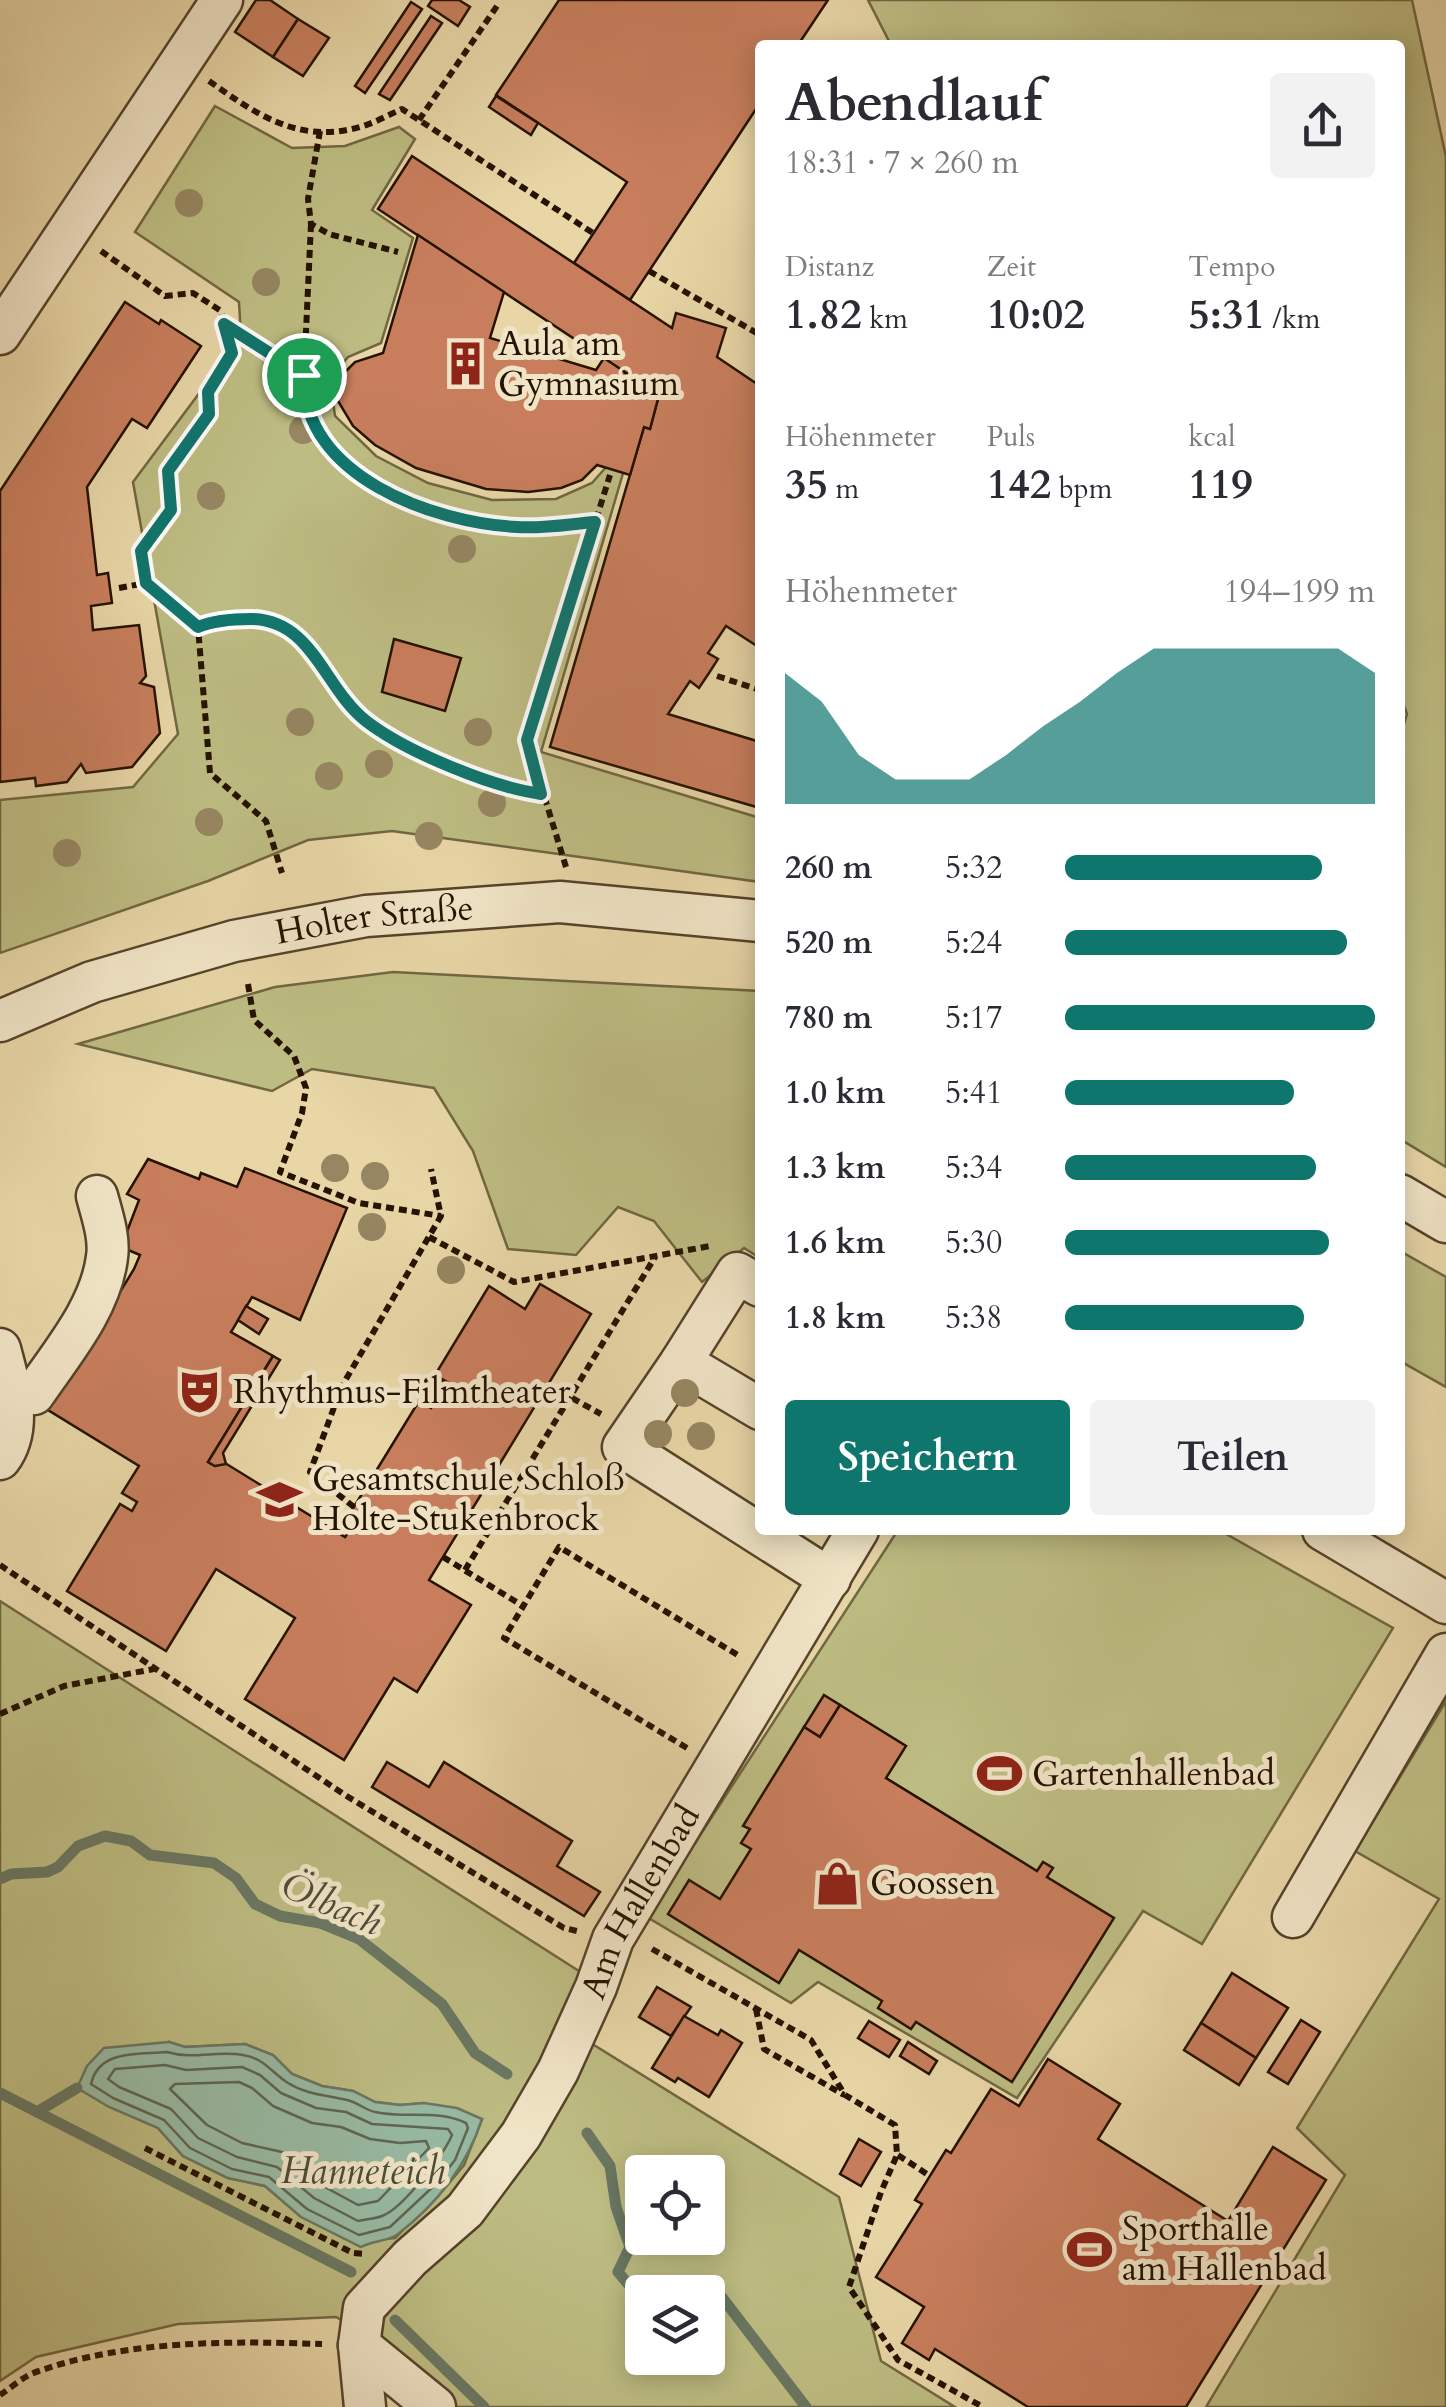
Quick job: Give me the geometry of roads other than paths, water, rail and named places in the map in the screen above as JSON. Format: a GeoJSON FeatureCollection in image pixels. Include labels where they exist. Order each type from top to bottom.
{"type":"FeatureCollection","features":[{"type":"Feature","properties":{"kind":"street"},"geometry":{"type":"LineString","coordinates":[[0,334],[222,0]]}},
{"type":"Feature","properties":{"kind":"street","name":"Holter Straße"},"geometry":{"type":"LineString","coordinates":[[0,1022],[92,982],[234,940],[366,916],[560,902],[755,921]]}},
{"type":"Feature","properties":{"kind":"street"},"geometry":{"type":"LineString","coordinates":[[34,1394],[85,1317],[100,1284],[108,1255],[97,1196]]}},
{"type":"Feature","properties":{"kind":"street"},"geometry":{"type":"LineString","coordinates":[[1405,1198],[1446,1222]]}},
{"type":"Feature","properties":{"kind":"street"},"geometry":{"type":"LineString","coordinates":[[755,1283],[737,1273],[622,1447],[755,1531]]}},
{"type":"Feature","properties":{"kind":"street"},"geometry":{"type":"LineString","coordinates":[[0,1350],[12,1394],[12,1424],[7,1450],[0,1459]]}},
{"type":"Feature","properties":{"kind":"street"},"geometry":{"type":"LineString","coordinates":[[681,1362],[755,1406]]}},
{"type":"Feature","properties":{"kind":"street"},"geometry":{"type":"LineString","coordinates":[[761,1535],[830,1579]]}},
{"type":"Feature","properties":{"kind":"street","name":"Am Hallenbad"},"geometry":{"type":"LineString","coordinates":[[358,2345],[364,2308],[410,2258],[465,2210],[521,2135],[558,2070],[613,1939],[855,1535]]}},
{"type":"Feature","properties":{"kind":"street"},"geometry":{"type":"LineString","coordinates":[[1331,1535],[1446,1604]]}},
{"type":"Feature","properties":{"kind":"street"},"geometry":{"type":"LineString","coordinates":[[1293,1917],[1446,1654]]}},
{"type":"Feature","properties":{"kind":"street"},"geometry":{"type":"LineString","coordinates":[[358,2345],[365,2407]]}},
{"type":"Feature","properties":{"kind":"street"},"geometry":{"type":"LineString","coordinates":[[358,2345],[435,2407]]}},
{"type":"Feature","properties":{"kind":"water","name":"Hanneteich"},"geometry":{"type":"Polygon","coordinates":[[[169,2042],[185,2047],[245,2044],[273,2055],[292,2074],[322,2086],[353,2091],[375,2102],[457,2108],[482,2119],[459,2168],[425,2210],[394,2237],[361,2247],[301,2217],[265,2186],[228,2178],[183,2156],[158,2128],[77,2088],[87,2066],[104,2048],[169,2042]]]}},
{"type":"Feature","properties":{"kind":"waterway","name":"Ölbach"},"geometry":{"type":"LineString","coordinates":[[0,1879],[11,1874],[47,1872],[58,1867],[78,1846],[105,1836],[131,1841],[150,1855],[214,1863],[236,1878],[255,1904],[280,1916],[320,1923],[359,1939],[442,2004],[475,2053],[507,2074]]}},
{"type":"Feature","properties":{"kind":"waterway"},"geometry":{"type":"LineString","coordinates":[[37,2112],[77,2088]]}},
{"type":"Feature","properties":{"kind":"waterway","name":"Ölbach"},"geometry":{"type":"LineString","coordinates":[[0,2093],[351,2272]]}},
{"type":"Feature","properties":{"kind":"waterway","name":"Ölbach"},"geometry":{"type":"LineString","coordinates":[[587,2133],[610,2166],[616,2207],[630,2247],[618,2272],[625,2280]]}},
{"type":"Feature","properties":{"kind":"waterway","name":"Ölbach"},"geometry":{"type":"LineString","coordinates":[[725,2301],[806,2407]]}},
{"type":"Feature","properties":{"kind":"waterway","name":"Ölbach"},"geometry":{"type":"LineString","coordinates":[[395,2320],[484,2407]]}},
{"type":"Feature","properties":{"kind":"place","name":"Aula am Gymnasium"},"geometry":{"type":"Point","coordinates":[465,364]}},
{"type":"Feature","properties":{"kind":"place","name":"Rhythmus-Filmtheater"},"geometry":{"type":"Point","coordinates":[200,1392]}},
{"type":"Feature","properties":{"kind":"place","name":"Gesamtschule Schloß Holte-Stukenbrock"},"geometry":{"type":"Point","coordinates":[279,1499]}},
{"type":"Feature","properties":{"kind":"place","name":"Gartenhallenbad"},"geometry":{"type":"Point","coordinates":[999,1774]}},
{"type":"Feature","properties":{"kind":"place","name":"Goossen"},"geometry":{"type":"Point","coordinates":[837,1883]}},
{"type":"Feature","properties":{"kind":"place","name":"Sporthalle am Hallenbad"},"geometry":{"type":"Point","coordinates":[1089,2249]}}]}
